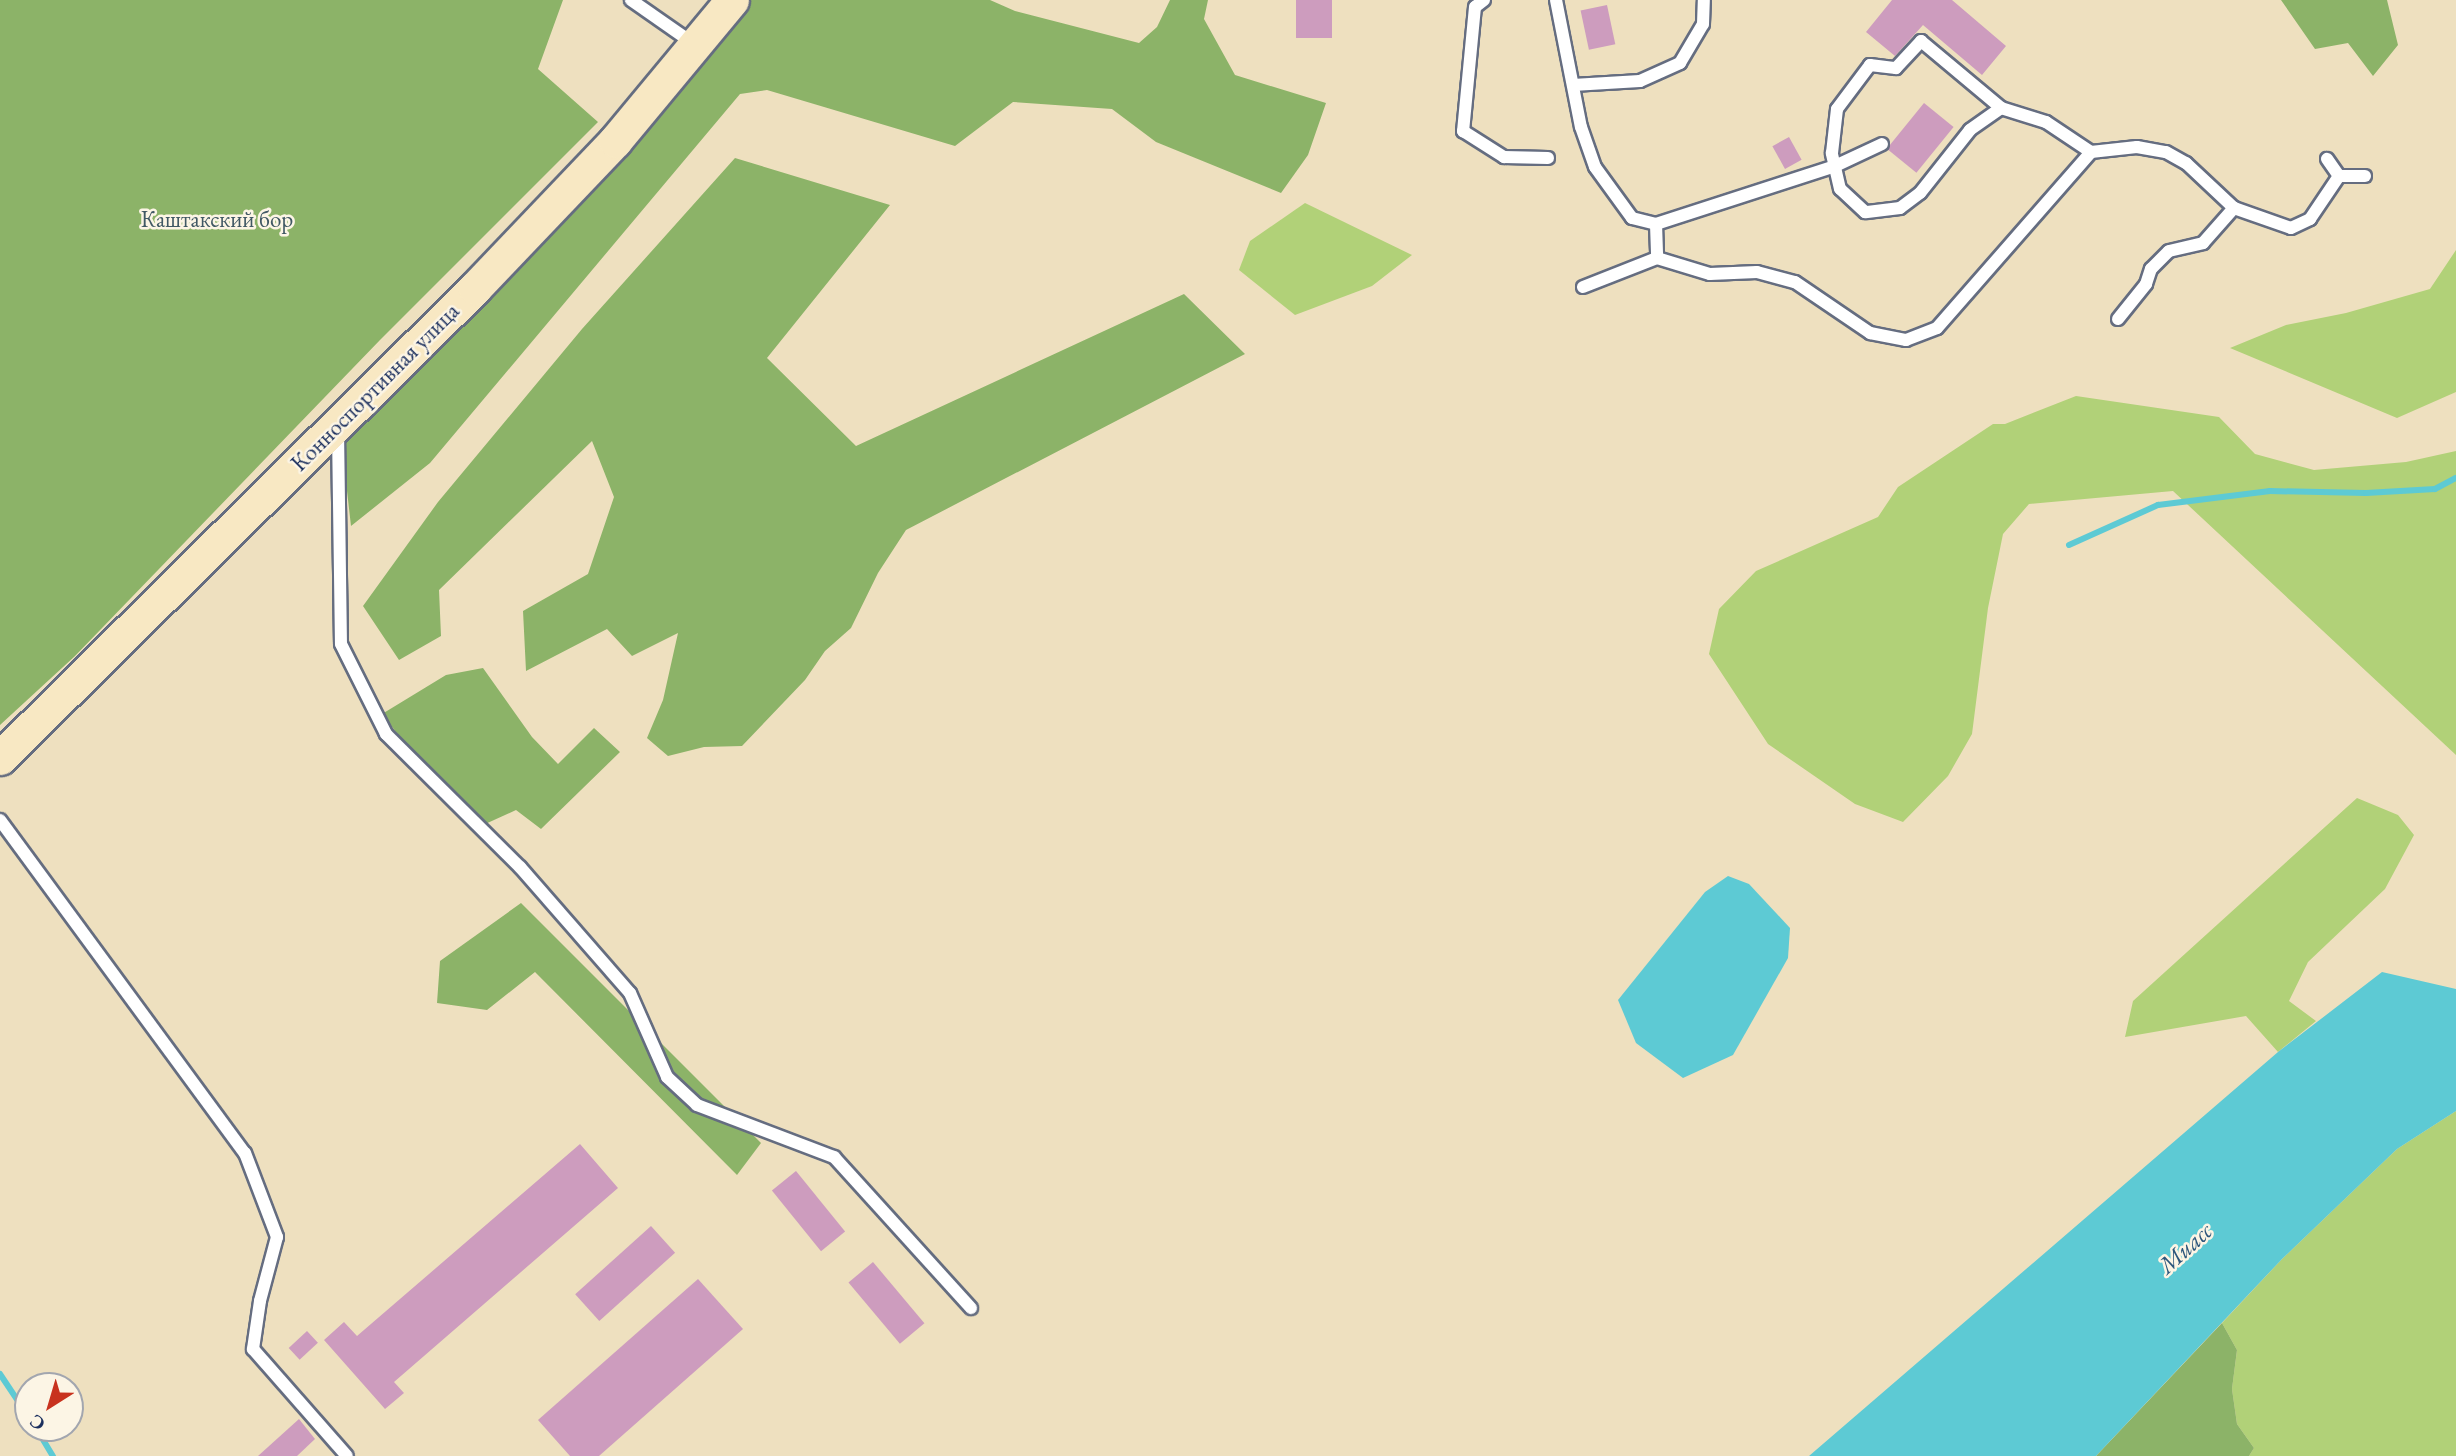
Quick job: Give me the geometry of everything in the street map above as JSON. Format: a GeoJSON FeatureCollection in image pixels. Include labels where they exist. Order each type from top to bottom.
{"type":"FeatureCollection","features":[{"type":"Feature","properties":{"kind":"main road","name":"Конноспортивная улица"},"geometry":{"type":"LineString","coordinates":[[0,758],[475,288],[606,151],[732,0]]}},
{"type":"Feature","properties":{"kind":"lane"},"geometry":{"type":"LineString","coordinates":[[631,0],[696,46]]}},
{"type":"Feature","properties":{"kind":"lane"},"geometry":{"type":"LineString","coordinates":[[1484,0],[1475,7],[1463,131],[1504,157],[1548,158]]}},
{"type":"Feature","properties":{"kind":"lane"},"geometry":{"type":"LineString","coordinates":[[1556,0],[1581,127],[1595,167],[1632,218],[1656,224],[1833,167],[1882,144]]}},
{"type":"Feature","properties":{"kind":"lane"},"geometry":{"type":"LineString","coordinates":[[1573,85],[1640,81],[1680,63],[1703,24],[1704,0]]}},
{"type":"Feature","properties":{"kind":"lane"},"geometry":{"type":"LineString","coordinates":[[2001,108],[1970,130],[1920,192],[1900,208],[1865,212],[1840,189],[1833,167],[1833,129],[1837,109],[1871,65],[1896,68],[1920,41],[2001,108],[2046,121],[2091,152],[2137,147],[2166,152],[2186,163],[2234,208],[2291,228],[2310,219],[2339,176]]}},
{"type":"Feature","properties":{"kind":"lane"},"geometry":{"type":"LineString","coordinates":[[1583,287],[1657,258],[1710,274],[1757,272],[1796,282],[1870,333],[1906,340],[1937,328],[2091,152]]}},
{"type":"Feature","properties":{"kind":"lane"},"geometry":{"type":"LineString","coordinates":[[2328,159],[2339,176]]}},
{"type":"Feature","properties":{"kind":"lane"},"geometry":{"type":"LineString","coordinates":[[2339,176],[2365,176]]}},
{"type":"Feature","properties":{"kind":"lane"},"geometry":{"type":"LineString","coordinates":[[2119,320],[2146,284],[2151,269],[2169,251],[2203,243],[2234,208]]}},
{"type":"Feature","properties":{"kind":"lane"},"geometry":{"type":"LineString","coordinates":[[1656,224],[1657,258]]}},
{"type":"Feature","properties":{"kind":"lane"},"geometry":{"type":"LineString","coordinates":[[338,424],[341,644],[386,734],[520,867],[630,993],[667,1077],[697,1105],[834,1157],[971,1308]]}},
{"type":"Feature","properties":{"kind":"lane"},"geometry":{"type":"LineString","coordinates":[[0,820],[245,1153],[277,1237],[260,1301],[253,1349],[347,1456]]}},
{"type":"Feature","properties":{"kind":"green space","name":"Каштакский бор"},"geometry":{"type":"Polygon","coordinates":[[[0,0],[563,0],[538,69],[598,122],[380,340],[75,656],[0,725],[0,0]]]}},
{"type":"Feature","properties":{"kind":"green space"},"geometry":{"type":"Polygon","coordinates":[[[745,0],[990,0],[1015,11],[1139,43],[1157,27],[1170,0],[1208,0],[1204,19],[1235,75],[1326,103],[1308,155],[1281,193],[1156,142],[1112,109],[1013,102],[955,146],[767,90],[740,94],[430,463],[351,526],[342,447],[745,0]]]}},
{"type":"Feature","properties":{"kind":"green space"},"geometry":{"type":"Polygon","coordinates":[[[2281,0],[2387,0],[2398,45],[2373,76],[2348,43],[2315,49],[2281,0]]]}},
{"type":"Feature","properties":{"kind":"green space"},"geometry":{"type":"Polygon","coordinates":[[[735,158],[890,205],[767,358],[856,446],[1184,294],[1245,354],[906,530],[878,573],[851,628],[825,651],[805,680],[742,746],[704,747],[668,756],[647,738],[663,700],[678,633],[632,656],[607,629],[526,671],[523,611],[588,574],[614,497],[592,441],[439,590],[441,636],[399,660],[363,606],[438,502],[582,329],[735,158]]]}},
{"type":"Feature","properties":{"kind":"green space"},"geometry":{"type":"Polygon","coordinates":[[[1305,203],[1412,255],[1372,286],[1295,315],[1239,270],[1250,241],[1305,203]]]}},
{"type":"Feature","properties":{"kind":"green space"},"geometry":{"type":"Polygon","coordinates":[[[2456,250],[2456,392],[2397,418],[2230,348],[2286,325],[2346,313],[2430,289],[2456,250]]]}},
{"type":"Feature","properties":{"kind":"green space"},"geometry":{"type":"Polygon","coordinates":[[[2076,396],[2219,417],[2255,454],[2314,470],[2406,462],[2456,451],[2456,755],[2173,491],[2029,504],[2003,534],[1988,608],[1972,734],[1948,776],[1903,822],[1855,804],[1768,744],[1709,654],[1719,609],[1756,571],[1878,517],[1898,487],[1993,424],[2005,424],[2076,396]]]}},
{"type":"Feature","properties":{"kind":"green space"},"geometry":{"type":"Polygon","coordinates":[[[483,668],[532,737],[558,764],[594,728],[620,752],[541,829],[516,810],[472,830],[382,714],[446,675],[483,668]]]}},
{"type":"Feature","properties":{"kind":"green space"},"geometry":{"type":"Polygon","coordinates":[[[2357,798],[2398,815],[2414,835],[2385,889],[2308,962],[2289,1001],[2316,1021],[2278,1052],[2246,1016],[2125,1037],[2133,1001],[2357,798]]]}},
{"type":"Feature","properties":{"kind":"green space"},"geometry":{"type":"Polygon","coordinates":[[[521,903],[761,1143],[737,1175],[535,972],[487,1010],[437,1003],[440,961],[521,903]]]}},
{"type":"Feature","properties":{"kind":"green space"},"geometry":{"type":"Polygon","coordinates":[[[2456,1111],[2456,1456],[2249,1456],[2254,1448],[2237,1424],[2232,1389],[2237,1350],[2222,1323],[2282,1259],[2397,1149],[2456,1111]]]}},
{"type":"Feature","properties":{"kind":"green space"},"geometry":{"type":"Polygon","coordinates":[[[2222,1323],[2237,1350],[2232,1389],[2237,1424],[2254,1448],[2249,1456],[2096,1456],[2222,1323]]]}},
{"type":"Feature","properties":{"kind":"water"},"geometry":{"type":"Polygon","coordinates":[[[1728,876],[1749,884],[1790,928],[1788,958],[1733,1055],[1683,1078],[1636,1043],[1618,1000],[1705,892],[1728,876]]]}},
{"type":"Feature","properties":{"kind":"water","name":"Миасс"},"geometry":{"type":"Polygon","coordinates":[[[2382,972],[2456,989],[2456,1111],[2397,1149],[2282,1259],[2096,1456],[1809,1456],[2278,1052],[2382,972]]]}},
{"type":"Feature","properties":{"kind":"building"},"geometry":{"type":"Polygon","coordinates":[[[1296,0],[1332,0],[1332,38],[1296,38],[1296,0]]]}},
{"type":"Feature","properties":{"kind":"building"},"geometry":{"type":"Polygon","coordinates":[[[1892,0],[1952,0],[2006,46],[1982,75],[1923,25],[1895,56],[1866,32],[1892,0]]]}},
{"type":"Feature","properties":{"kind":"building"},"geometry":{"type":"Polygon","coordinates":[[[1607,5],[1615,44],[1589,50],[1581,11],[1607,5]]]}},
{"type":"Feature","properties":{"kind":"building"},"geometry":{"type":"Polygon","coordinates":[[[1924,103],[1954,127],[1916,173],[1887,149],[1924,103]]]}},
{"type":"Feature","properties":{"kind":"building"},"geometry":{"type":"Polygon","coordinates":[[[1789,137],[1802,160],[1785,169],[1772,146],[1789,137]]]}},
{"type":"Feature","properties":{"kind":"building"},"geometry":{"type":"Polygon","coordinates":[[[580,1144],[618,1188],[394,1382],[404,1393],[385,1409],[324,1340],[344,1322],[357,1336],[580,1144]]]}},
{"type":"Feature","properties":{"kind":"building"},"geometry":{"type":"Polygon","coordinates":[[[796,1171],[845,1232],[821,1251],[772,1191],[796,1171]]]}},
{"type":"Feature","properties":{"kind":"building"},"geometry":{"type":"Polygon","coordinates":[[[651,1226],[675,1253],[599,1321],[575,1294],[651,1226]]]}},
{"type":"Feature","properties":{"kind":"building"},"geometry":{"type":"Polygon","coordinates":[[[873,1262],[924,1323],[900,1344],[848,1283],[873,1262]]]}},
{"type":"Feature","properties":{"kind":"building"},"geometry":{"type":"Polygon","coordinates":[[[698,1279],[743,1329],[599,1456],[570,1456],[538,1420],[698,1279]]]}},
{"type":"Feature","properties":{"kind":"building"},"geometry":{"type":"Polygon","coordinates":[[[307,1331],[318,1343],[300,1360],[289,1348],[307,1331]]]}},
{"type":"Feature","properties":{"kind":"building"},"geometry":{"type":"Polygon","coordinates":[[[299,1419],[315,1439],[297,1456],[258,1456],[299,1419]]]}},
{"type":"Feature","properties":{"kind":"waterway"},"geometry":{"type":"LineString","coordinates":[[2069,545],[2158,505],[2270,491],[2366,493],[2435,489],[2456,478]]}},
{"type":"Feature","properties":{"kind":"waterway"},"geometry":{"type":"LineString","coordinates":[[0,1374],[14,1395]]}},
{"type":"Feature","properties":{"kind":"waterway"},"geometry":{"type":"LineString","coordinates":[[44,1442],[53,1456]]}}]}
